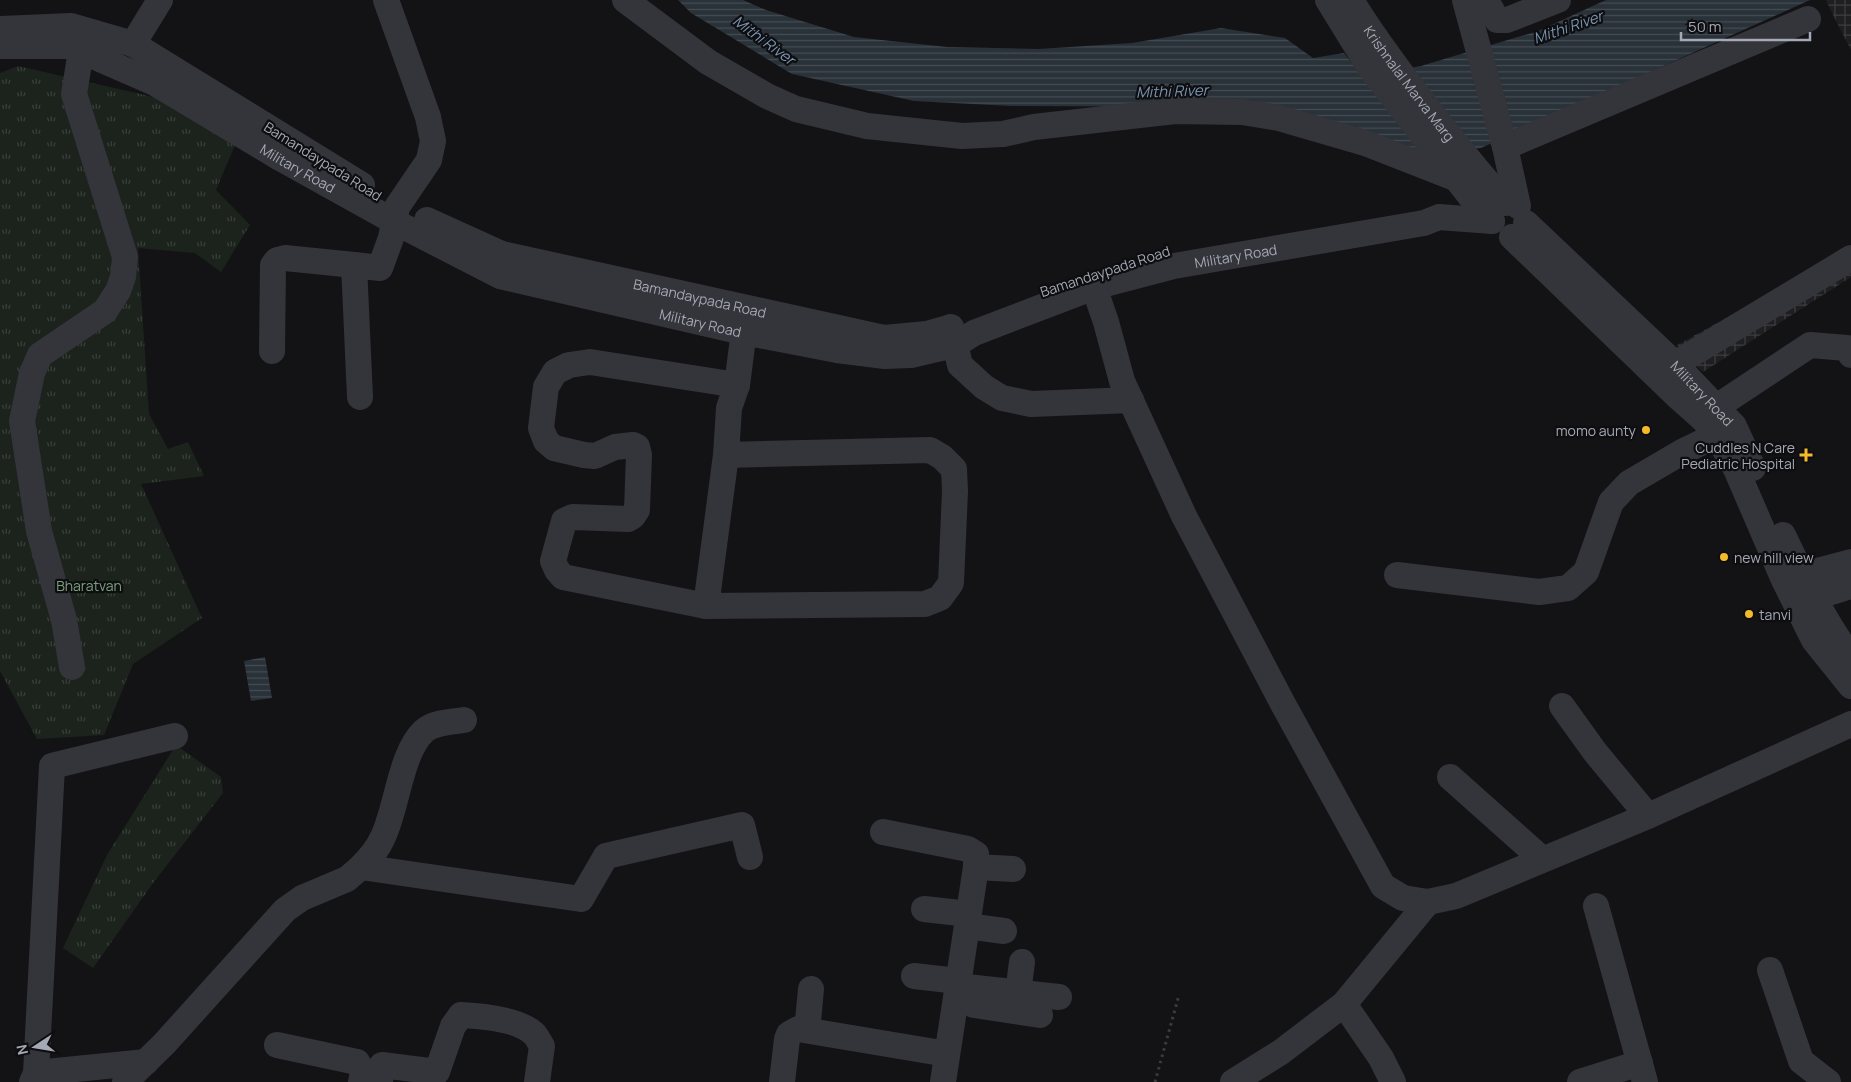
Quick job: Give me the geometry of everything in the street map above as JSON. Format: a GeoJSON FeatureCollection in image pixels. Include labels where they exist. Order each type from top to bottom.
{"type":"FeatureCollection","features":[{"type":"Feature","properties":{"kind":"street"},"geometry":{"type":"LineString","coordinates":[[133,44],[160,0]]}},
{"type":"Feature","properties":{"kind":"street"},"geometry":{"type":"LineString","coordinates":[[272,351],[273,264],[277,260],[285,258],[380,268],[391,238],[396,215],[429,160],[433,141],[428,117],[386,0]]}},
{"type":"Feature","properties":{"kind":"street"},"geometry":{"type":"LineString","coordinates":[[626,0],[708,62],[767,96],[796,109],[867,126],[962,136],[1003,134],[1034,127],[1175,111],[1242,112],[1279,118],[1460,172],[1511,218],[1717,422]]}},
{"type":"Feature","properties":{"kind":"street"},"geometry":{"type":"LineString","coordinates":[[1328,0],[1377,60]]}},
{"type":"Feature","properties":{"kind":"street","name":"Krishnalal Marva Marg"},"geometry":{"type":"LineString","coordinates":[[1351,0],[1366,26],[1377,60],[1460,172]]}},
{"type":"Feature","properties":{"kind":"street"},"geometry":{"type":"LineString","coordinates":[[1465,0],[1505,145],[1511,218]]}},
{"type":"Feature","properties":{"kind":"street"},"geometry":{"type":"LineString","coordinates":[[1486,0],[1497,20],[1507,20],[1558,0]]}},
{"type":"Feature","properties":{"kind":"street"},"geometry":{"type":"LineString","coordinates":[[1505,145],[1808,19]]}},
{"type":"Feature","properties":{"kind":"street","name":"Bamandaypada Road"},"geometry":{"type":"LineString","coordinates":[[0,29],[71,26],[84,41],[133,44],[313,165]]}},
{"type":"Feature","properties":{"kind":"street"},"geometry":{"type":"LineString","coordinates":[[72,667],[64,620],[39,531],[22,421],[32,373],[40,354],[105,311],[118,291],[123,277],[125,257],[74,94],[84,41]]}},
{"type":"Feature","properties":{"kind":"street","name":"Military Road"},"geometry":{"type":"LineString","coordinates":[[0,46],[70,46],[84,41],[155,83],[313,165],[500,276],[678,305],[745,320],[837,350],[885,347],[911,354],[941,339],[974,333],[1047,297],[1174,266],[1239,246],[1345,229],[1429,209],[1439,217],[1511,218]]}},
{"type":"Feature","properties":{"kind":"street","name":"Bamandaypada Road"},"geometry":{"type":"LineString","coordinates":[[1047,297],[1164,250],[1239,246]]}},
{"type":"Feature","properties":{"kind":"street"},"geometry":{"type":"LineString","coordinates":[[1667,371],[1851,258]]}},
{"type":"Feature","properties":{"kind":"street"},"geometry":{"type":"LineString","coordinates":[[354,265],[360,397]]}},
{"type":"Feature","properties":{"kind":"street"},"geometry":{"type":"LineString","coordinates":[[1094,287],[1106,322],[1122,381],[1184,516],[1283,704],[1383,886],[1403,898],[1428,902],[1456,896],[1648,816],[1851,724]]}},
{"type":"Feature","properties":{"kind":"street"},"geometry":{"type":"LineString","coordinates":[[706,606],[726,455],[730,408],[737,385],[745,320]]}},
{"type":"Feature","properties":{"kind":"street"},"geometry":{"type":"LineString","coordinates":[[941,339],[960,365],[984,387],[1002,398],[1031,404],[1131,400]]}},
{"type":"Feature","properties":{"kind":"street"},"geometry":{"type":"LineString","coordinates":[[1397,575],[1539,592],[1568,588],[1586,572],[1611,502],[1629,483],[1682,452],[1810,345],[1846,348],[1851,355]]}},
{"type":"Feature","properties":{"kind":"street"},"geometry":{"type":"LineString","coordinates":[[726,455],[930,450],[942,456],[954,469],[955,491],[951,584],[940,598],[925,604],[706,606],[563,577],[552,561],[564,522],[573,517],[628,519],[633,516],[637,510],[639,455],[637,448],[633,445],[615,447],[595,456],[554,448],[546,440],[541,428],[546,386],[555,372],[569,365],[590,362],[737,385]]}},
{"type":"Feature","properties":{"kind":"street","name":"Military Road"},"geometry":{"type":"LineString","coordinates":[[1717,422],[1805,601],[1851,656]]}},
{"type":"Feature","properties":{"kind":"street"},"geometry":{"type":"LineString","coordinates":[[1793,577],[1851,562]]}},
{"type":"Feature","properties":{"kind":"street"},"geometry":{"type":"LineString","coordinates":[[1851,586],[1805,601],[1814,640],[1851,686]]}},
{"type":"Feature","properties":{"kind":"street"},"geometry":{"type":"LineString","coordinates":[[1562,706],[1594,752],[1648,816]]}},
{"type":"Feature","properties":{"kind":"street"},"geometry":{"type":"LineString","coordinates":[[124,1082],[164,1044],[285,910],[302,898],[347,879],[362,867],[374,854],[383,837],[414,743],[424,730],[436,724],[464,720]]}},
{"type":"Feature","properties":{"kind":"street"},"geometry":{"type":"LineString","coordinates":[[146,1062],[34,1077],[52,766],[175,736]]}},
{"type":"Feature","properties":{"kind":"street"},"geometry":{"type":"LineString","coordinates":[[1450,777],[1542,859]]}},
{"type":"Feature","properties":{"kind":"street"},"geometry":{"type":"LineString","coordinates":[[362,867],[581,899],[606,856],[742,825],[750,857]]}},
{"type":"Feature","properties":{"kind":"street"},"geometry":{"type":"LineString","coordinates":[[883,832],[968,850],[976,854],[976,867],[943,1082]]}},
{"type":"Feature","properties":{"kind":"street"},"geometry":{"type":"LineString","coordinates":[[976,867],[1012,869]]}},
{"type":"Feature","properties":{"kind":"street"},"geometry":{"type":"LineString","coordinates":[[1233,1082],[1281,1052],[1344,1004],[1428,902]]}},
{"type":"Feature","properties":{"kind":"street"},"geometry":{"type":"LineString","coordinates":[[1580,1082],[1642,1072],[1596,906]]}},
{"type":"Feature","properties":{"kind":"street"},"geometry":{"type":"LineString","coordinates":[[924,909],[1004,931]]}},
{"type":"Feature","properties":{"kind":"street"},"geometry":{"type":"LineString","coordinates":[[1018,993],[1022,962]]}},
{"type":"Feature","properties":{"kind":"street"},"geometry":{"type":"LineString","coordinates":[[1770,970],[1802,1061],[1828,1082]]}},
{"type":"Feature","properties":{"kind":"street"},"geometry":{"type":"LineString","coordinates":[[914,976],[1040,1014]]}},
{"type":"Feature","properties":{"kind":"street"},"geometry":{"type":"LineString","coordinates":[[811,990],[800,1020],[948,1046]]}},
{"type":"Feature","properties":{"kind":"street"},"geometry":{"type":"LineString","coordinates":[[957,990],[1059,997]]}},
{"type":"Feature","properties":{"kind":"street"},"geometry":{"type":"LineString","coordinates":[[1344,1004],[1381,1058],[1393,1082]]}},
{"type":"Feature","properties":{"kind":"street"},"geometry":{"type":"LineString","coordinates":[[380,1082],[382,1065],[437,1072],[453,1026],[461,1015],[483,1016],[514,1023],[534,1033],[542,1046],[536,1082]]}},
{"type":"Feature","properties":{"kind":"street"},"geometry":{"type":"LineString","coordinates":[[782,1082],[787,1039],[789,1034],[798,1029],[948,1046]]}},
{"type":"Feature","properties":{"kind":"street"},"geometry":{"type":"LineString","coordinates":[[277,1045],[357,1062],[363,1072],[361,1082]]}},
{"type":"Feature","properties":{"kind":"path"},"geometry":{"type":"LineString","coordinates":[[1155,1082],[1179,995]]}},
{"type":"Feature","properties":{"kind":"shaded area"},"geometry":{"type":"Polygon","coordinates":[[[1826,0],[1851,0],[1851,50],[1834,17],[1826,0]]]}},
{"type":"Feature","properties":{"kind":"shaded area"},"geometry":{"type":"Polygon","coordinates":[[[1851,249],[1851,277],[1703,372],[1686,357],[1677,345],[1851,249]]]}},
{"type":"Feature","properties":{"kind":"green space","name":"Bharatvan"},"geometry":{"type":"Polygon","coordinates":[[[18,66],[158,98],[238,138],[216,190],[250,225],[221,272],[195,253],[138,248],[149,414],[168,449],[188,442],[204,476],[141,484],[202,618],[133,664],[104,735],[37,739],[0,671],[0,73],[18,66]]]}},
{"type":"Feature","properties":{"kind":"green space"},"geometry":{"type":"Polygon","coordinates":[[[176,745],[221,777],[223,793],[153,883],[93,968],[63,948],[107,855],[176,745]]]}},
{"type":"Feature","properties":{"kind":"water","name":"Mithi River"},"geometry":{"type":"Polygon","coordinates":[[[678,0],[743,0],[766,10],[854,37],[947,47],[1039,49],[1132,43],[1221,28],[1285,38],[1313,58],[1344,53],[1362,76],[1421,66],[1538,31],[1606,0],[1810,0],[1481,148],[1419,157],[1267,107],[1011,106],[914,101],[792,74],[691,13],[678,0]]]}},
{"type":"Feature","properties":{"kind":"water"},"geometry":{"type":"Polygon","coordinates":[[[265,657],[272,698],[251,701],[244,661],[265,657]]]}},
{"type":"Feature","properties":{"kind":"place","name":"momo aunty"},"geometry":{"type":"Point","coordinates":[1646,430]}},
{"type":"Feature","properties":{"kind":"place","name":"Cuddles N Care Pediatric Hospital"},"geometry":{"type":"Point","coordinates":[1806,455]}},
{"type":"Feature","properties":{"kind":"place","name":"new hill view"},"geometry":{"type":"Point","coordinates":[1724,557]}},
{"type":"Feature","properties":{"kind":"place","name":"tanvi"},"geometry":{"type":"Point","coordinates":[1749,614]}}]}
